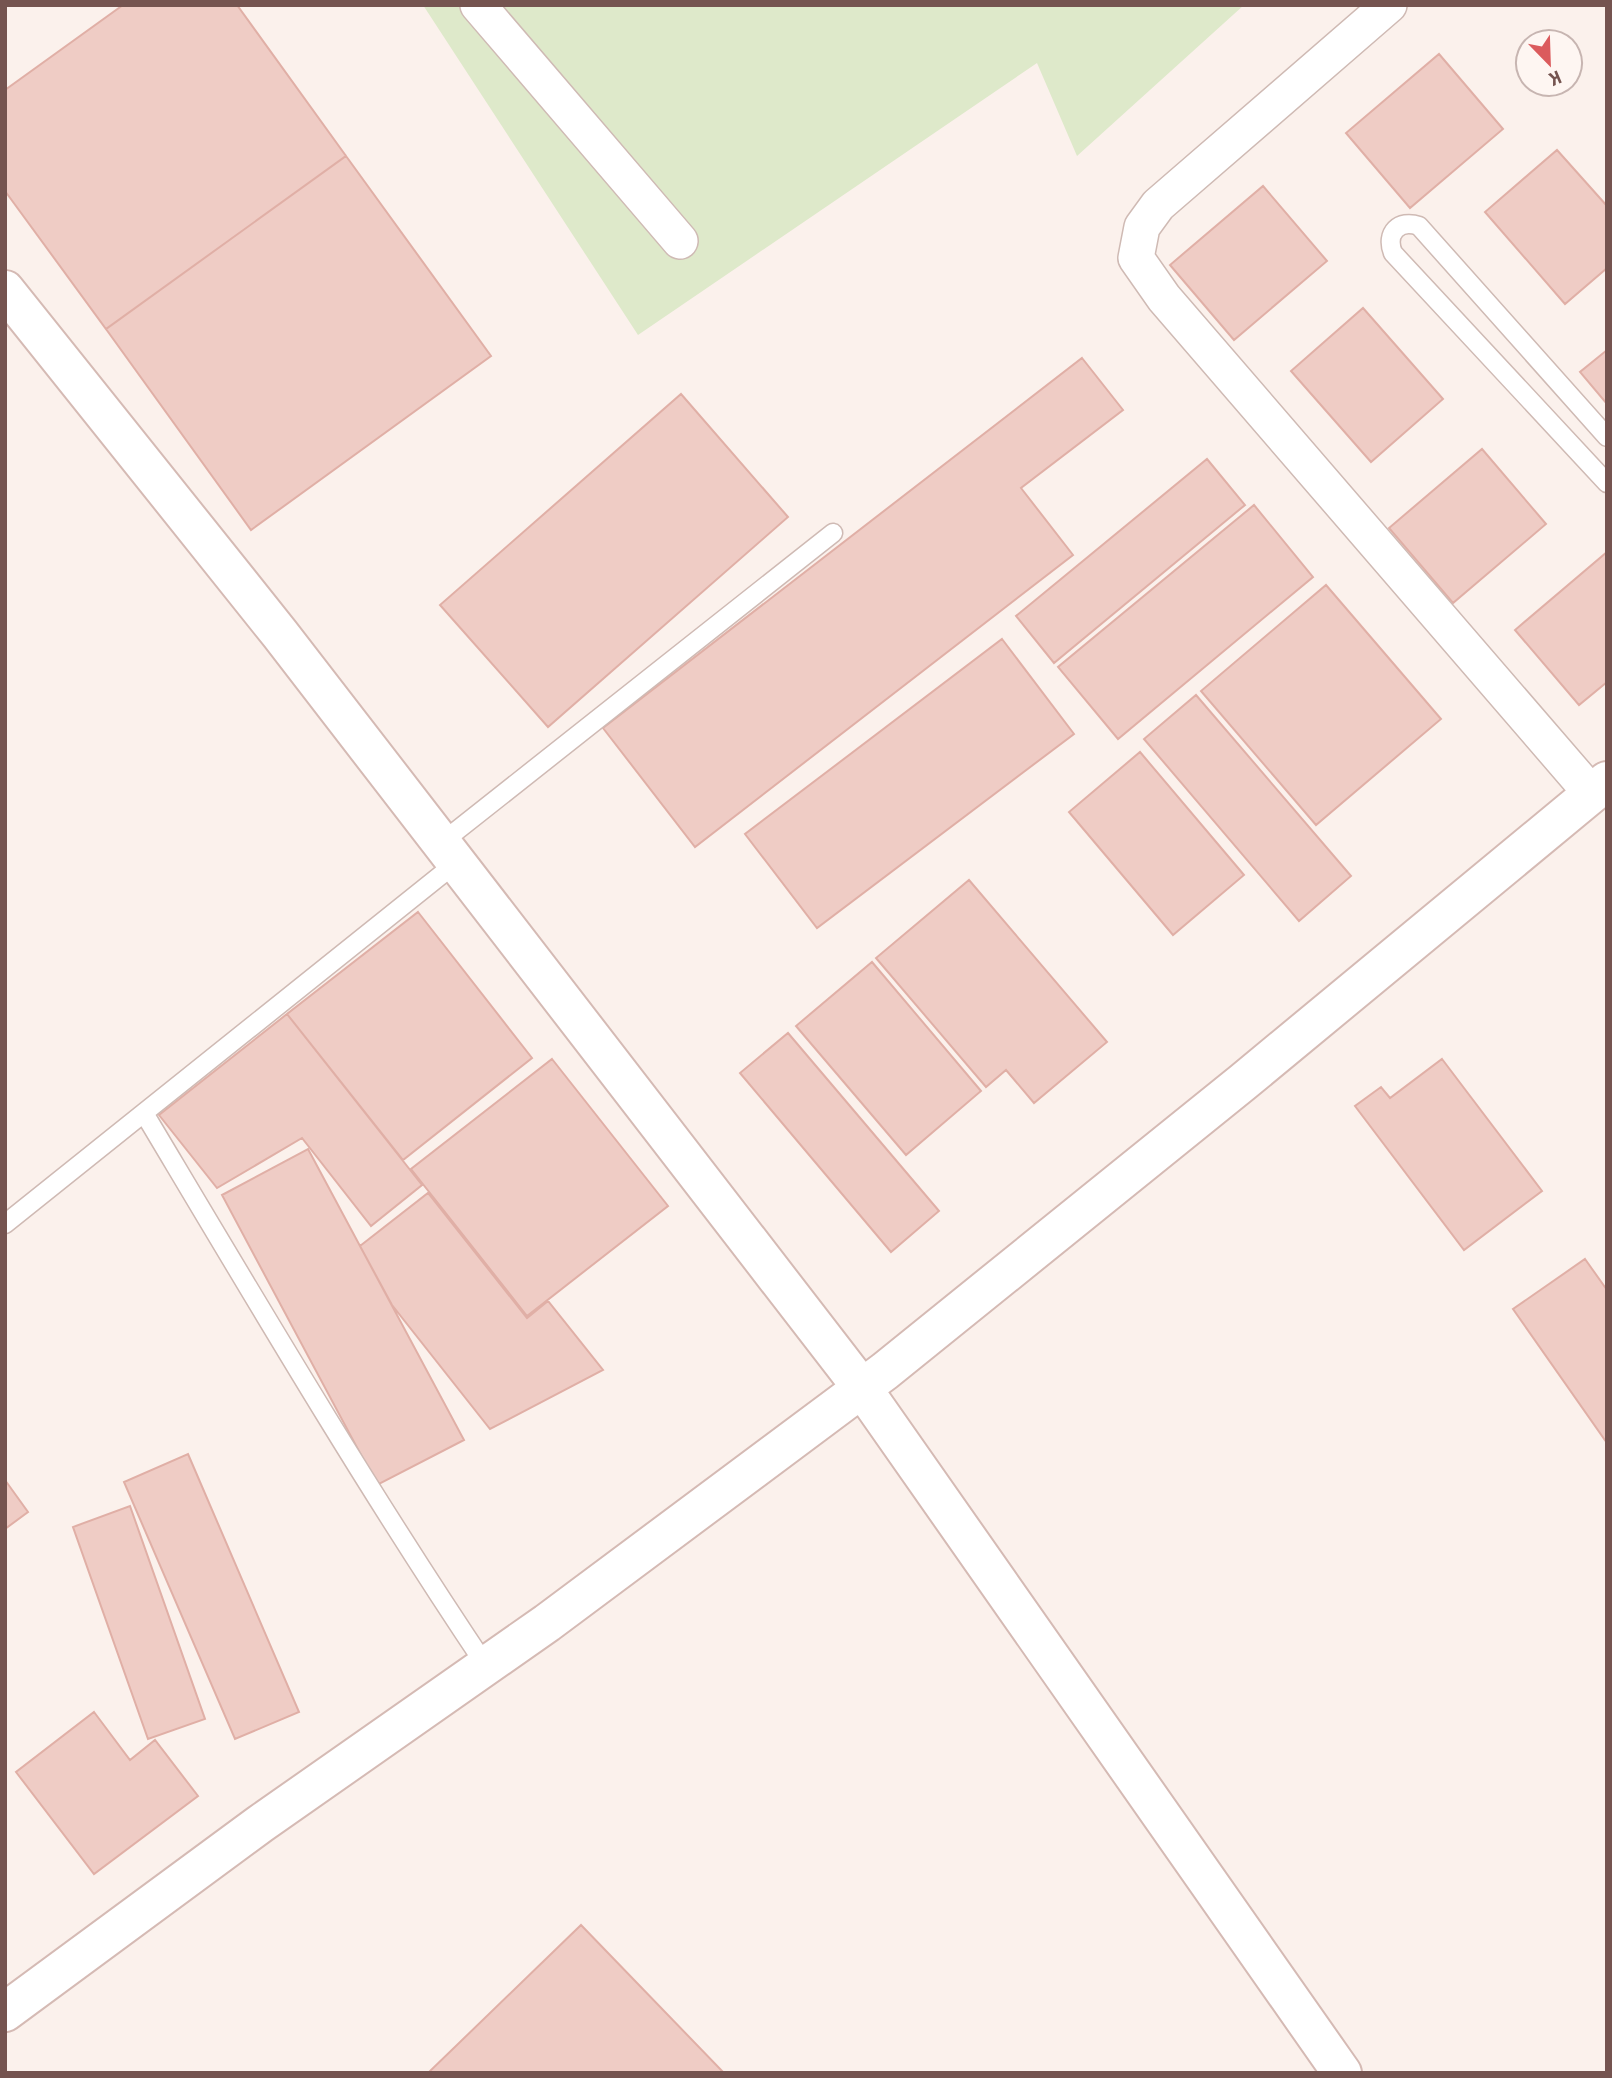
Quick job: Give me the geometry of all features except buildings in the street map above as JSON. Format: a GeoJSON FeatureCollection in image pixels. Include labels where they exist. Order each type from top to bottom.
{"type":"FeatureCollection","features":[{"type":"Feature","properties":{"kind":"street"},"geometry":{"type":"LineString","coordinates":[[478,5],[680,241]]}},
{"type":"Feature","properties":{"kind":"street"},"geometry":{"type":"LineString","coordinates":[[8,2004],[486,1666],[862,1388],[1243,1082],[1599,788],[1164,298],[1136,258],[1142,227],[1158,205],[1389,5]]}},
{"type":"Feature","properties":{"kind":"street"},"geometry":{"type":"LineString","coordinates":[[5,290],[280,634],[862,1388],[1342,2073]]}},
{"type":"Feature","properties":{"kind":"lane"},"geometry":{"type":"LineString","coordinates":[[1607,437],[1419,226],[1403,223],[1396,227],[1389,244],[1393,253],[1607,482]]}},
{"type":"Feature","properties":{"kind":"lane"},"geometry":{"type":"LineString","coordinates":[[5,1224],[144,1113],[449,853],[833,533]]}},
{"type":"Feature","properties":{"kind":"lane"},"geometry":{"type":"LineString","coordinates":[[144,1113],[315,1401],[424,1575],[486,1666]]}},
{"type":"Feature","properties":{"kind":"green space"},"geometry":{"type":"Polygon","coordinates":[[[423,5],[1244,5],[1077,156],[1037,63],[638,335],[423,5]]]}}]}
